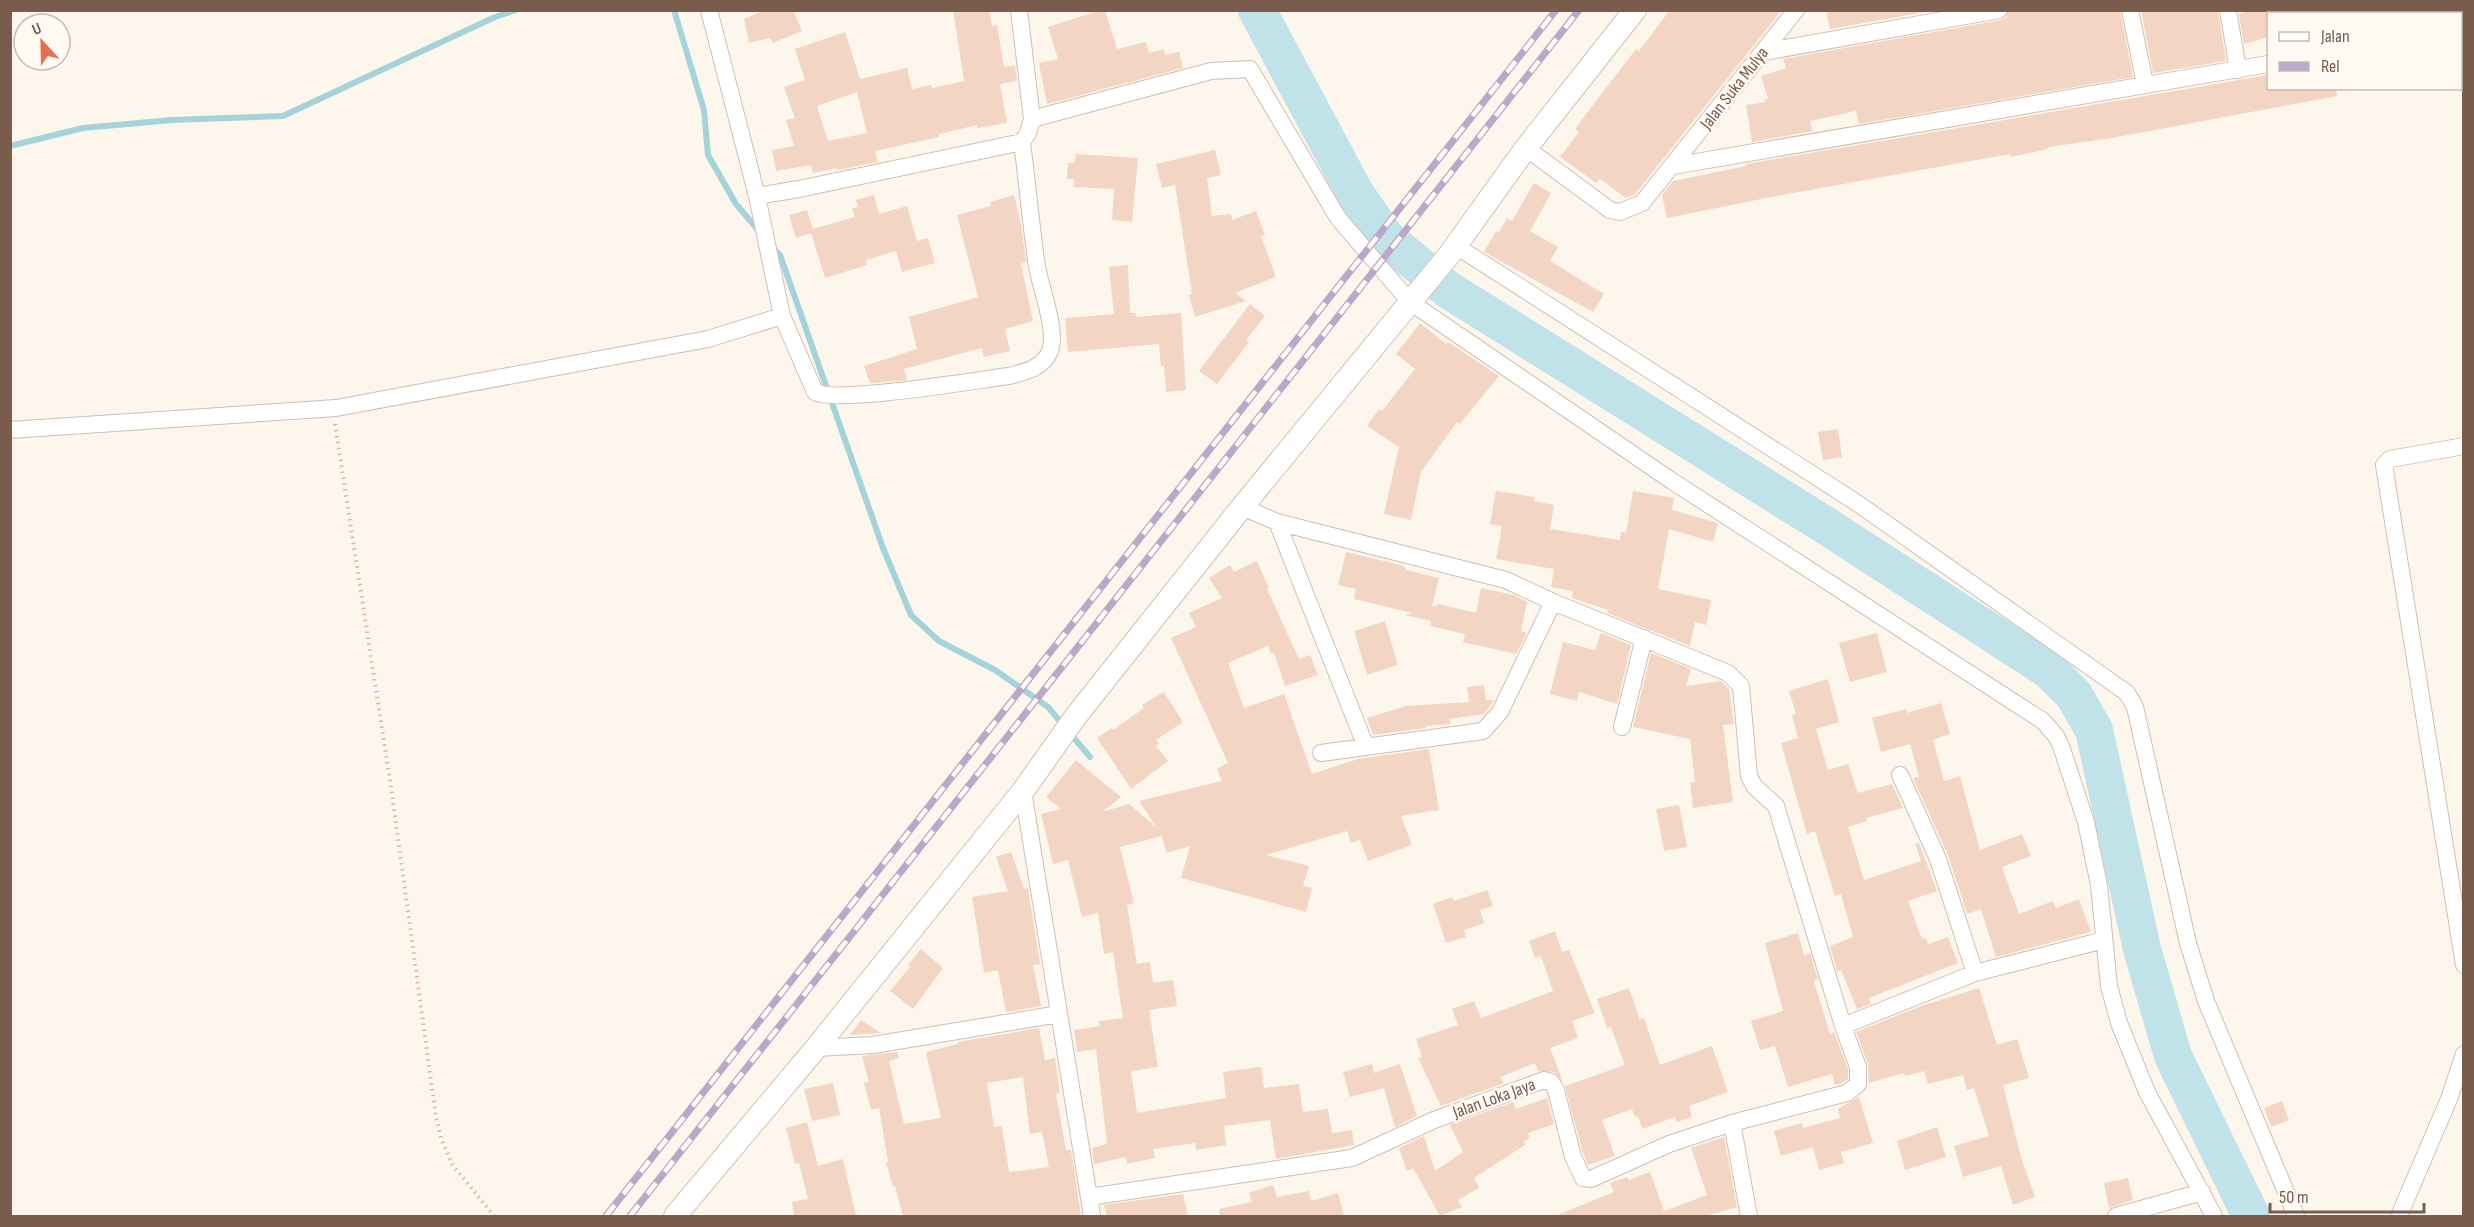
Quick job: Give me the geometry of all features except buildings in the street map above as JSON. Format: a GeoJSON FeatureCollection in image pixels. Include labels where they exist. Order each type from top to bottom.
{"type":"FeatureCollection","features":[{"type":"Feature","properties":{"kind":"main road"},"geometry":{"type":"LineString","coordinates":[[675,1216],[816,1048],[1023,791],[1076,716],[1242,507],[1453,250],[1526,148],[1635,10]]}},
{"type":"Feature","properties":{"kind":"street"},"geometry":{"type":"LineString","coordinates":[[709,10],[757,196],[782,316],[815,392],[822,395],[840,396],[881,393],[1009,376],[1024,372],[1045,361],[1050,351],[1052,336],[1036,264],[1022,142],[1028,133],[1032,119],[1019,10]]}},
{"type":"Feature","properties":{"kind":"street","name":"Jalan Suka Mulya"},"geometry":{"type":"LineString","coordinates":[[1526,148],[1602,206],[1620,212],[1648,197],[1796,10]]}},
{"type":"Feature","properties":{"kind":"street"},"geometry":{"type":"LineString","coordinates":[[1764,52],[1999,10]]}},
{"type":"Feature","properties":{"kind":"street"},"geometry":{"type":"LineString","coordinates":[[2130,10],[2145,84]]}},
{"type":"Feature","properties":{"kind":"street"},"geometry":{"type":"LineString","coordinates":[[2228,10],[2238,70]]}},
{"type":"Feature","properties":{"kind":"street"},"geometry":{"type":"LineString","coordinates":[[1673,166],[2267,64]]}},
{"type":"Feature","properties":{"kind":"street"},"geometry":{"type":"LineString","coordinates":[[1032,119],[1211,71],[1250,69],[1338,218],[1414,297],[1672,481],[2043,721],[2061,746],[2086,822],[2099,885],[2109,987],[2131,1057],[2147,1092],[2214,1216]]}},
{"type":"Feature","properties":{"kind":"street"},"geometry":{"type":"LineString","coordinates":[[757,196],[1022,142]]}},
{"type":"Feature","properties":{"kind":"street"},"geometry":{"type":"LineString","coordinates":[[1453,250],[1857,503],[2127,693],[2135,707],[2187,943],[2203,991],[2296,1216]]}},
{"type":"Feature","properties":{"kind":"street"},"geometry":{"type":"LineString","coordinates":[[10,430],[336,408],[708,339],[782,316]]}},
{"type":"Feature","properties":{"kind":"street"},"geometry":{"type":"LineString","coordinates":[[2463,446],[2390,459],[2384,465],[2463,965]]}},
{"type":"Feature","properties":{"kind":"street"},"geometry":{"type":"LineString","coordinates":[[1242,507],[1277,522],[1506,580],[1552,602],[1728,673],[1741,686],[1749,776],[1754,786],[1776,806],[1843,1026],[1975,973],[2104,940]]}},
{"type":"Feature","properties":{"kind":"street"},"geometry":{"type":"LineString","coordinates":[[1277,522],[1366,747]]}},
{"type":"Feature","properties":{"kind":"street"},"geometry":{"type":"LineString","coordinates":[[1321,753],[1484,731],[1500,712],[1552,602]]}},
{"type":"Feature","properties":{"kind":"street"},"geometry":{"type":"LineString","coordinates":[[1622,727],[1644,638]]}},
{"type":"Feature","properties":{"kind":"street"},"geometry":{"type":"LineString","coordinates":[[1900,775],[1938,860],[1975,973]]}},
{"type":"Feature","properties":{"kind":"street"},"geometry":{"type":"LineString","coordinates":[[1023,791],[1092,1216]]}},
{"type":"Feature","properties":{"kind":"street"},"geometry":{"type":"LineString","coordinates":[[816,1048],[873,1045],[1059,1014]]}},
{"type":"Feature","properties":{"kind":"street","name":"Jalan Loka Jaya"},"geometry":{"type":"LineString","coordinates":[[1089,1197],[1352,1158],[1434,1120],[1544,1080],[1551,1082],[1556,1090],[1573,1157],[1583,1178],[1586,1179],[1669,1144],[1732,1123],[1847,1094],[1858,1084],[1858,1067],[1843,1026]]}},
{"type":"Feature","properties":{"kind":"street"},"geometry":{"type":"LineString","coordinates":[[2399,1216],[2449,1099],[2462,1058]]}},
{"type":"Feature","properties":{"kind":"street"},"geometry":{"type":"LineString","coordinates":[[1732,1123],[1749,1216]]}},
{"type":"Feature","properties":{"kind":"street"},"geometry":{"type":"LineString","coordinates":[[2116,1216],[2202,1192]]}},
{"type":"Feature","properties":{"kind":"path"},"geometry":{"type":"LineString","coordinates":[[336,408],[333,414],[391,787],[436,1117],[441,1138],[452,1164],[494,1216]]}},
{"type":"Feature","properties":{"kind":"waterway"},"geometry":{"type":"LineString","coordinates":[[10,146],[83,128],[172,120],[283,116],[495,17],[516,10]]}},
{"type":"Feature","properties":{"kind":"waterway"},"geometry":{"type":"LineString","coordinates":[[674,10],[704,110],[708,155],[736,204],[759,231]]}},
{"type":"Feature","properties":{"kind":"waterway"},"geometry":{"type":"LineString","coordinates":[[1257,10],[1355,193],[1386,238],[1447,289],[1820,522],[2049,670],[2074,695],[2094,730],[2142,949],[2173,1056],[2251,1216]]}},
{"type":"Feature","properties":{"kind":"waterway"},"geometry":{"type":"LineString","coordinates":[[773,248],[780,255],[883,548],[911,615],[939,641],[995,670],[1048,707],[1090,757]]}},
{"type":"Feature","properties":{"kind":"railway"},"geometry":{"type":"LineString","coordinates":[[606,1216],[1556,10]]}},
{"type":"Feature","properties":{"kind":"railway"},"geometry":{"type":"LineString","coordinates":[[630,1216],[1579,10]]}}]}
